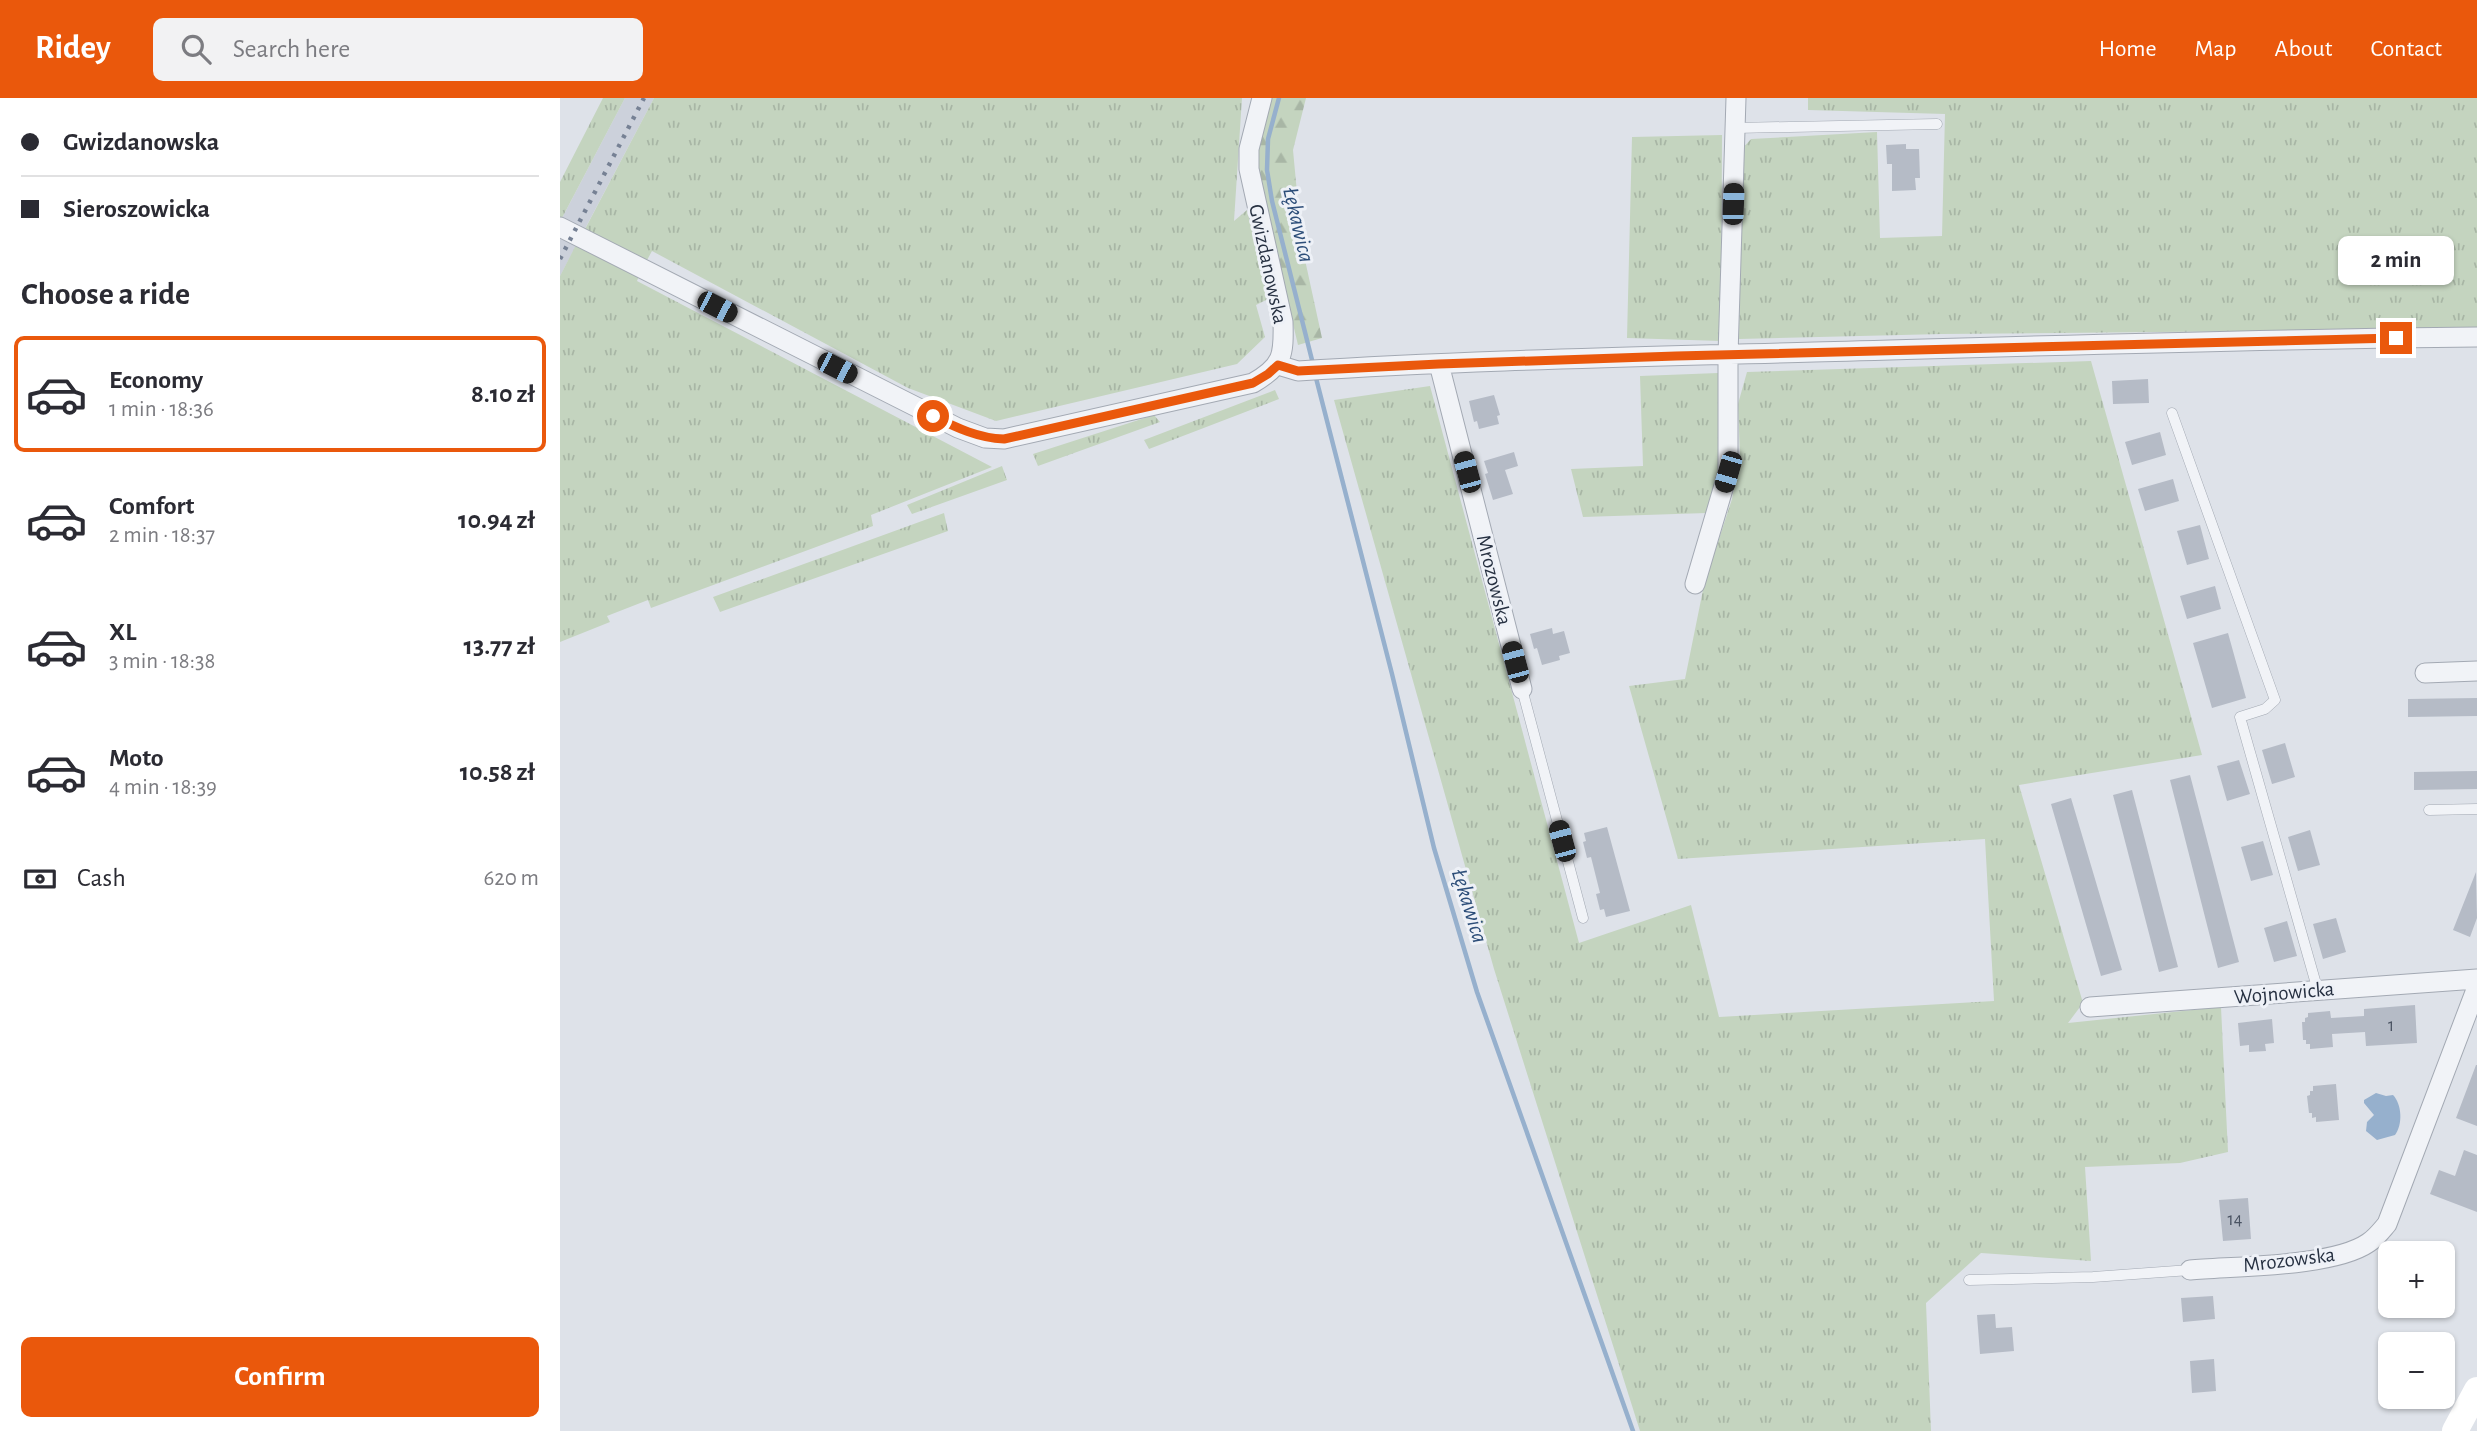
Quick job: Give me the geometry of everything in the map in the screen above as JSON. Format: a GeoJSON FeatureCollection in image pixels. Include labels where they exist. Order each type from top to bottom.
{"type":"FeatureCollection","features":[{"type":"Feature","properties":{"kind":"street","name":"Gwizdanowska"},"geometry":{"type":"LineString","coordinates":[[1262,98],[1249,149],[1249,169],[1283,322],[1278,365]]}},
{"type":"Feature","properties":{"kind":"street"},"geometry":{"type":"LineString","coordinates":[[1695,584],[1728,472],[1728,355],[1736,98]]}},
{"type":"Feature","properties":{"kind":"street"},"geometry":{"type":"LineString","coordinates":[[560,227],[958,429],[985,438],[1004,439],[1253,383],[1278,365],[1298,371],[1728,355],[2288,339],[2477,337]]}},
{"type":"Feature","properties":{"kind":"street","name":"Mrozowska"},"geometry":{"type":"LineString","coordinates":[[1439,364],[1522,689]]}},
{"type":"Feature","properties":{"kind":"street"},"geometry":{"type":"LineString","coordinates":[[2425,673],[2477,671]]}},
{"type":"Feature","properties":{"kind":"street","name":"Wojnowicka"},"geometry":{"type":"LineString","coordinates":[[2090,1007],[2477,979]]}},
{"type":"Feature","properties":{"kind":"street","name":"Mrozowska"},"geometry":{"type":"LineString","coordinates":[[2190,1270],[2331,1259],[2367,1245],[2378,1235],[2387,1224],[2477,987]]}},
{"type":"Feature","properties":{"kind":"street"},"geometry":{"type":"LineString","coordinates":[[2455,1431],[2477,1390]]}},
{"type":"Feature","properties":{"kind":"lane"},"geometry":{"type":"LineString","coordinates":[[1735,128],[1937,124]]}},
{"type":"Feature","properties":{"kind":"lane"},"geometry":{"type":"LineString","coordinates":[[2172,413],[2275,700],[2264,709],[2240,717],[2318,991]]}},
{"type":"Feature","properties":{"kind":"lane","name":"Mrozowska"},"geometry":{"type":"LineString","coordinates":[[1522,689],[1583,918]]}},
{"type":"Feature","properties":{"kind":"lane"},"geometry":{"type":"LineString","coordinates":[[2429,810],[2477,809]]}},
{"type":"Feature","properties":{"kind":"lane","name":"Mrozowska"},"geometry":{"type":"LineString","coordinates":[[1969,1280],[2093,1277],[2190,1270]]}},
{"type":"Feature","properties":{"kind":"shaded area"},"geometry":{"type":"Polygon","coordinates":[[[625,98],[654,98],[560,276],[560,222],[625,98]]]}},
{"type":"Feature","properties":{"kind":"green space"},"geometry":{"type":"Polygon","coordinates":[[[603,98],[625,98],[562,218],[560,182],[603,98]]]}},
{"type":"Feature","properties":{"kind":"green space"},"geometry":{"type":"Polygon","coordinates":[[[654,98],[1242,98],[1234,221],[1247,210],[1253,224],[1268,299],[1256,305],[1265,337],[1237,364],[996,421],[908,388],[652,251],[646,262],[584,231],[654,98]]]}},
{"type":"Feature","properties":{"kind":"green space"},"geometry":{"type":"Polygon","coordinates":[[[1271,98],[1306,98],[1293,150],[1302,246],[1322,338],[1298,345],[1256,157],[1271,98]]]}},
{"type":"Feature","properties":{"kind":"green space"},"geometry":{"type":"Polygon","coordinates":[[[1808,98],[2477,98],[2477,329],[1942,334],[1739,339],[1742,149],[1751,139],[1877,132],[1880,238],[1942,236],[1945,114],[1808,110],[1808,98]]]}},
{"type":"Feature","properties":{"kind":"green space"},"geometry":{"type":"Polygon","coordinates":[[[1722,135],[1721,341],[1627,338],[1632,137],[1722,135]]]}},
{"type":"Feature","properties":{"kind":"green space"},"geometry":{"type":"Polygon","coordinates":[[[577,243],[639,276],[637,281],[992,467],[871,515],[873,526],[651,608],[648,600],[607,616],[610,622],[560,642],[560,276],[577,243]]]}},
{"type":"Feature","properties":{"kind":"green space"},"geometry":{"type":"Polygon","coordinates":[[[2091,361],[2202,755],[2019,785],[2083,1003],[2068,1023],[2221,1007],[2228,1152],[2180,1163],[2085,1167],[2091,1261],[1981,1253],[1926,1303],[1931,1431],[1640,1431],[1494,969],[1334,400],[1430,386],[1579,943],[1691,905],[1719,1017],[1994,1001],[1985,839],[1678,859],[1629,686],[1685,679],[1704,585],[1732,499],[1740,457],[1738,404],[1747,372],[2091,361]]]}},
{"type":"Feature","properties":{"kind":"green space"},"geometry":{"type":"Polygon","coordinates":[[[1718,373],[1723,391],[1722,468],[1707,513],[1583,517],[1571,469],[1643,466],[1640,376],[1718,373]]]}},
{"type":"Feature","properties":{"kind":"green space"},"geometry":{"type":"Polygon","coordinates":[[[1275,390],[1279,399],[1149,449],[1144,440],[1275,390]]]}},
{"type":"Feature","properties":{"kind":"green space"},"geometry":{"type":"Polygon","coordinates":[[[1154,415],[1160,422],[1038,466],[1033,454],[1154,415]]]}},
{"type":"Feature","properties":{"kind":"green space"},"geometry":{"type":"Polygon","coordinates":[[[1002,466],[1007,480],[912,514],[907,505],[1002,466]]]}},
{"type":"Feature","properties":{"kind":"green space"},"geometry":{"type":"Polygon","coordinates":[[[944,513],[948,531],[720,612],[713,597],[944,513]]]}},
{"type":"Feature","properties":{"kind":"water"},"geometry":{"type":"Polygon","coordinates":[[[2376,1093],[2393,1095],[2400,1115],[2395,1135],[2377,1140],[2366,1131],[2367,1122],[2374,1115],[2364,1103],[2364,1100],[2376,1093]]]}},
{"type":"Feature","properties":{"kind":"building"},"geometry":{"type":"Polygon","coordinates":[[[1906,144],[1906,149],[1919,149],[1920,178],[1915,178],[1916,190],[1892,191],[1892,164],[1887,164],[1886,145],[1906,144]]]}},
{"type":"Feature","properties":{"kind":"building"},"geometry":{"type":"Polygon","coordinates":[[[2148,379],[2149,403],[2113,404],[2112,381],[2148,379]]]}},
{"type":"Feature","properties":{"kind":"building"},"geometry":{"type":"Polygon","coordinates":[[[1494,395],[1500,415],[1497,416],[1499,424],[1479,429],[1477,421],[1474,422],[1469,401],[1494,395]]]}},
{"type":"Feature","properties":{"kind":"building"},"geometry":{"type":"Polygon","coordinates":[[[2160,432],[2166,455],[2132,465],[2125,442],[2160,432]]]}},
{"type":"Feature","properties":{"kind":"building"},"geometry":{"type":"Polygon","coordinates":[[[1514,452],[1518,466],[1505,470],[1513,494],[1493,500],[1484,461],[1514,452]]]}},
{"type":"Feature","properties":{"kind":"building"},"geometry":{"type":"Polygon","coordinates":[[[2173,479],[2179,501],[2145,511],[2138,489],[2173,479]]]}},
{"type":"Feature","properties":{"kind":"building"},"geometry":{"type":"Polygon","coordinates":[[[2200,525],[2209,559],[2187,565],[2177,531],[2200,525]]]}},
{"type":"Feature","properties":{"kind":"building"},"geometry":{"type":"Polygon","coordinates":[[[2215,586],[2221,609],[2187,619],[2180,596],[2215,586]]]}},
{"type":"Feature","properties":{"kind":"building"},"geometry":{"type":"Polygon","coordinates":[[[1552,628],[1553,634],[1564,631],[1570,653],[1559,656],[1560,660],[1542,665],[1530,634],[1552,628]]]}},
{"type":"Feature","properties":{"kind":"building"},"geometry":{"type":"Polygon","coordinates":[[[2228,633],[2246,698],[2212,708],[2193,643],[2228,633]]]}},
{"type":"Feature","properties":{"kind":"building"},"geometry":{"type":"Polygon","coordinates":[[[2477,698],[2477,716],[2408,717],[2408,699],[2477,698]]]}},
{"type":"Feature","properties":{"kind":"building"},"geometry":{"type":"Polygon","coordinates":[[[2285,743],[2295,777],[2272,784],[2262,750],[2285,743]]]}},
{"type":"Feature","properties":{"kind":"building"},"geometry":{"type":"Polygon","coordinates":[[[2239,760],[2250,794],[2227,801],[2217,766],[2239,760]]]}},
{"type":"Feature","properties":{"kind":"building"},"geometry":{"type":"Polygon","coordinates":[[[2477,771],[2477,789],[2414,790],[2414,772],[2477,771]]]}},
{"type":"Feature","properties":{"kind":"building"},"geometry":{"type":"Polygon","coordinates":[[[2190,775],[2239,962],[2218,968],[2170,780],[2190,775]]]}},
{"type":"Feature","properties":{"kind":"building"},"geometry":{"type":"Polygon","coordinates":[[[2132,790],[2178,967],[2159,972],[2113,795],[2132,790]]]}},
{"type":"Feature","properties":{"kind":"building"},"geometry":{"type":"Polygon","coordinates":[[[2071,798],[2122,970],[2101,976],[2051,804],[2071,798]]]}},
{"type":"Feature","properties":{"kind":"building"},"geometry":{"type":"Polygon","coordinates":[[[1607,827],[1630,911],[1606,917],[1604,909],[1600,910],[1596,894],[1600,893],[1591,857],[1587,858],[1583,842],[1586,841],[1584,833],[1607,827]]]}},
{"type":"Feature","properties":{"kind":"building"},"geometry":{"type":"Polygon","coordinates":[[[2310,830],[2320,865],[2298,871],[2288,837],[2310,830]]]}},
{"type":"Feature","properties":{"kind":"building"},"geometry":{"type":"Polygon","coordinates":[[[2263,841],[2273,875],[2251,881],[2241,847],[2263,841]]]}},
{"type":"Feature","properties":{"kind":"building"},"geometry":{"type":"Polygon","coordinates":[[[2476,872],[2477,918],[2470,937],[2453,930],[2476,872]]]}},
{"type":"Feature","properties":{"kind":"building"},"geometry":{"type":"Polygon","coordinates":[[[2336,918],[2346,952],[2323,959],[2313,924],[2336,918]]]}},
{"type":"Feature","properties":{"kind":"building"},"geometry":{"type":"Polygon","coordinates":[[[2287,921],[2297,956],[2274,962],[2264,928],[2287,921]]]}},
{"type":"Feature","properties":{"kind":"building"},"geometry":{"type":"Polygon","coordinates":[[[2415,1005],[2417,1043],[2366,1046],[2365,1032],[2332,1034],[2333,1047],[2310,1049],[2310,1044],[2303,1040],[2302,1022],[2305,1022],[2308,1013],[2330,1011],[2331,1018],[2364,1016],[2364,1009],[2415,1005]]]}},
{"type":"Feature","properties":{"kind":"building"},"geometry":{"type":"Polygon","coordinates":[[[2272,1019],[2274,1043],[2265,1044],[2266,1051],[2249,1052],[2249,1045],[2240,1046],[2238,1023],[2272,1019]]]}},
{"type":"Feature","properties":{"kind":"building"},"geometry":{"type":"Polygon","coordinates":[[[2477,1065],[2477,1126],[2456,1118],[2477,1065]]]}},
{"type":"Feature","properties":{"kind":"building"},"geometry":{"type":"Polygon","coordinates":[[[2336,1084],[2339,1120],[2316,1122],[2316,1117],[2312,1118],[2312,1113],[2309,1113],[2307,1096],[2313,1091],[2313,1086],[2336,1084]]]}},
{"type":"Feature","properties":{"kind":"building"},"geometry":{"type":"Polygon","coordinates":[[[2464,1150],[2477,1155],[2477,1212],[2430,1194],[2439,1170],[2455,1176],[2464,1150]]]}},
{"type":"Feature","properties":{"kind":"building"},"geometry":{"type":"Polygon","coordinates":[[[2248,1198],[2251,1239],[2223,1241],[2219,1200],[2248,1198]]]}},
{"type":"Feature","properties":{"kind":"building"},"geometry":{"type":"Polygon","coordinates":[[[2213,1296],[2215,1319],[2183,1322],[2181,1298],[2213,1296]]]}},
{"type":"Feature","properties":{"kind":"building"},"geometry":{"type":"Polygon","coordinates":[[[1995,1314],[1996,1328],[2012,1327],[2014,1351],[1980,1354],[1977,1315],[1995,1314]]]}},
{"type":"Feature","properties":{"kind":"building"},"geometry":{"type":"Polygon","coordinates":[[[2214,1359],[2216,1391],[2192,1393],[2190,1361],[2214,1359]]]}},
{"type":"Feature","properties":{"kind":"waterway","name":"Łękawica"},"geometry":{"type":"LineString","coordinates":[[1279,98],[1268,139],[1267,170],[1272,201],[1312,360]]}},
{"type":"Feature","properties":{"kind":"waterway","name":"Łękawica"},"geometry":{"type":"LineString","coordinates":[[1316,378],[1434,848],[1477,992],[1633,1431]]}},
{"type":"Feature","properties":{"kind":"railway"},"geometry":{"type":"LineString","coordinates":[[560,259],[644,98]]}},
{"type":"Feature","properties":{"kind":"route"},"geometry":{"type":"LineString","coordinates":[[933,416],[958,429],[985,438],[1004,439],[1253,383],[1278,365],[1298,371],[1676,356],[2396,338]]}}]}
